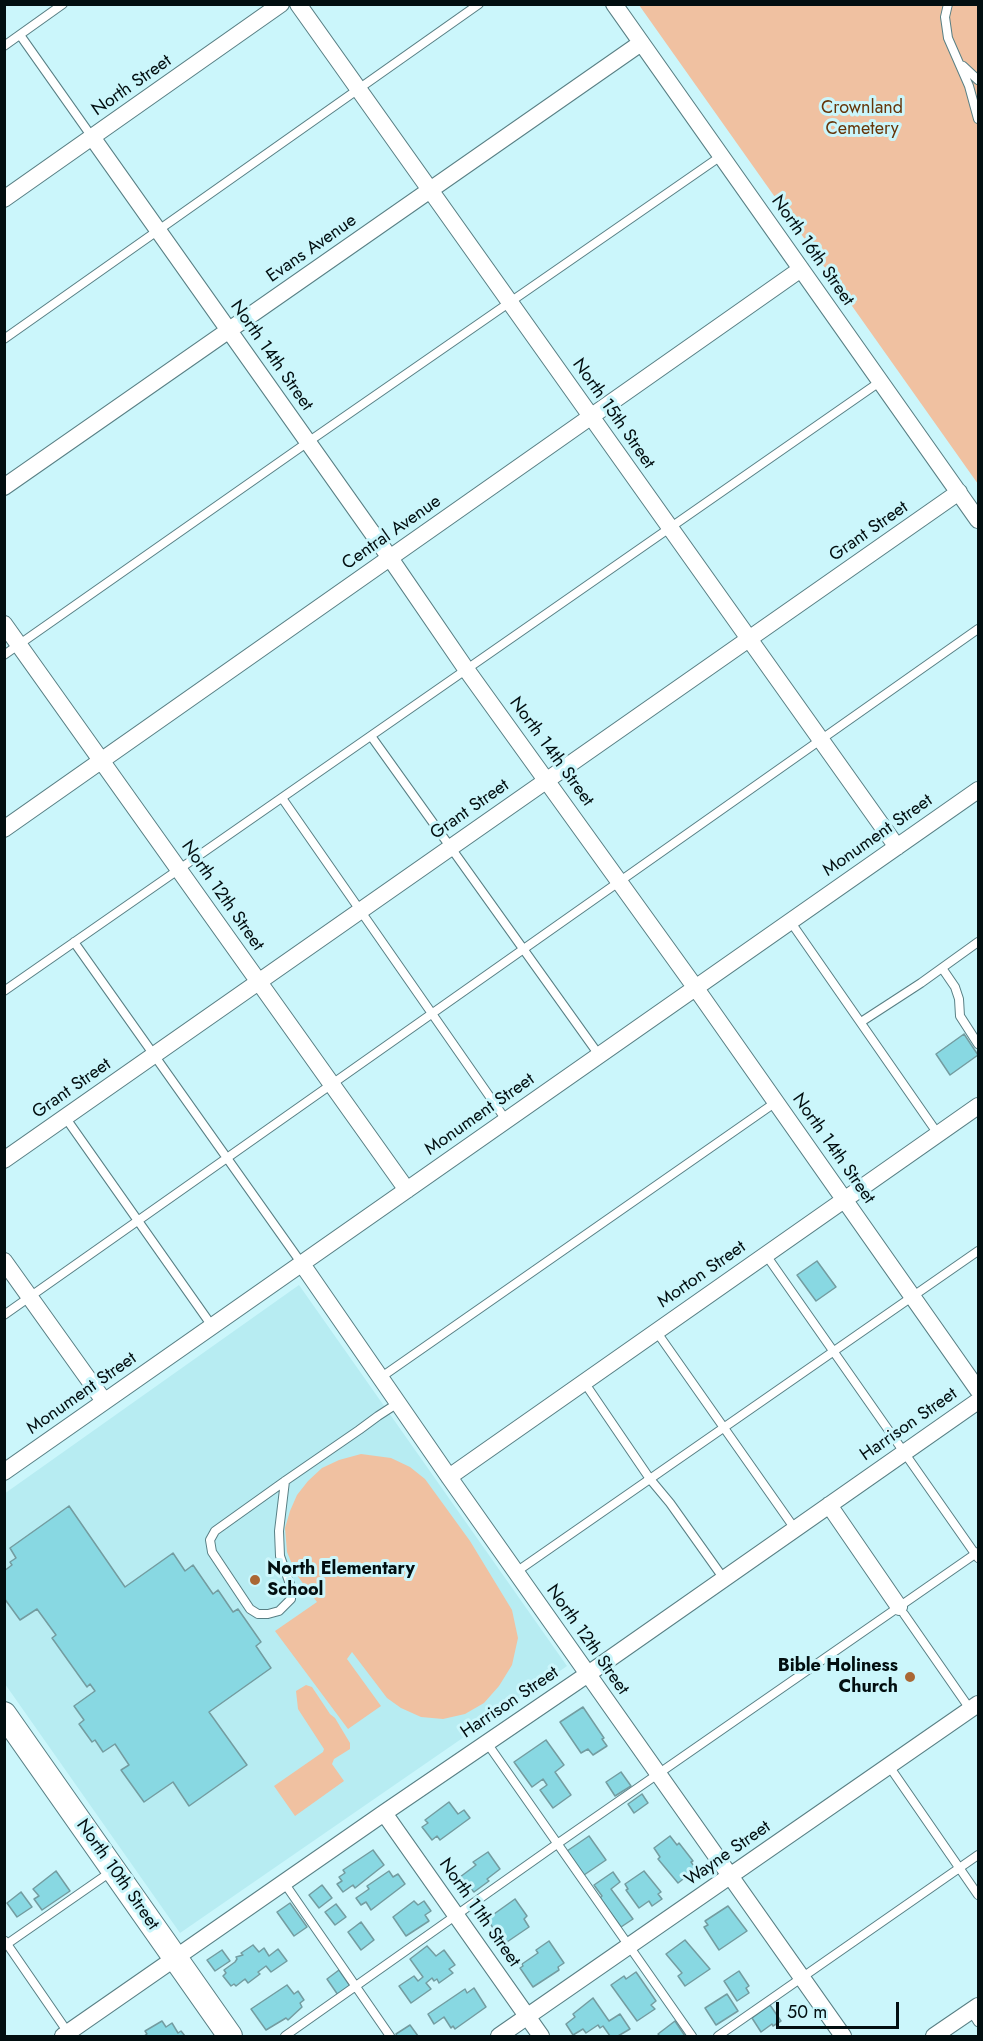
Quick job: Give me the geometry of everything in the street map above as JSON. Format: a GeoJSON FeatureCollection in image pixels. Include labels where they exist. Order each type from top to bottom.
{"type":"FeatureCollection","features":[{"type":"Feature","properties":{"kind":"main road","name":"North 10th Street"},"geometry":{"type":"LineString","coordinates":[[4,1714],[230,2037]]}},
{"type":"Feature","properties":{"kind":"street","name":"North Street"},"geometry":{"type":"LineString","coordinates":[[4,199],[281,4]]}},
{"type":"Feature","properties":{"kind":"street","name":"North 15th Street"},"geometry":{"type":"LineString","coordinates":[[298,4],[897,847]]}},
{"type":"Feature","properties":{"kind":"street","name":"North 16th Street"},"geometry":{"type":"LineString","coordinates":[[614,4],[978,520]]}},
{"type":"Feature","properties":{"kind":"street","name":"Evans Avenue"},"geometry":{"type":"LineString","coordinates":[[4,487],[641,43]]}},
{"type":"Feature","properties":{"kind":"street","name":"North 14th Street"},"geometry":{"type":"LineString","coordinates":[[92,137],[978,1390]]}},
{"type":"Feature","properties":{"kind":"street","name":"Central Avenue"},"geometry":{"type":"LineString","coordinates":[[4,829],[801,269]]}},
{"type":"Feature","properties":{"kind":"street","name":"Grant Street"},"geometry":{"type":"LineString","coordinates":[[4,1160],[958,492]]}},
{"type":"Feature","properties":{"kind":"street","name":"North 12th Street"},"geometry":{"type":"LineString","coordinates":[[4,624],[407,1190]]}},
{"type":"Feature","properties":{"kind":"street","name":"Monument Street"},"geometry":{"type":"LineString","coordinates":[[4,1472],[978,790]]}},
{"type":"Feature","properties":{"kind":"street","name":"Morton Street"},"geometry":{"type":"LineString","coordinates":[[448,1477],[978,1106]]}},
{"type":"Feature","properties":{"kind":"street"},"geometry":{"type":"LineString","coordinates":[[4,1261],[104,1401]]}},
{"type":"Feature","properties":{"kind":"street","name":"North 12th Street"},"geometry":{"type":"LineString","coordinates":[[302,1264],[448,1477],[843,2037]]}},
{"type":"Feature","properties":{"kind":"street","name":"Harrison Street"},"geometry":{"type":"LineString","coordinates":[[68,2035],[978,1401]]}},
{"type":"Feature","properties":{"kind":"street"},"geometry":{"type":"LineString","coordinates":[[829,1505],[902,1611]]}},
{"type":"Feature","properties":{"kind":"street","name":"Wayne Street"},"geometry":{"type":"LineString","coordinates":[[500,2037],[974,1706]]}},
{"type":"Feature","properties":{"kind":"street","name":"North 11th Street"},"geometry":{"type":"LineString","coordinates":[[384,1813],[542,2037]]}},
{"type":"Feature","properties":{"kind":"street"},"geometry":{"type":"LineString","coordinates":[[934,2037],[976,2013]]}},
{"type":"Feature","properties":{"kind":"lane"},"geometry":{"type":"LineString","coordinates":[[4,46],[63,4]]}},
{"type":"Feature","properties":{"kind":"lane"},"geometry":{"type":"LineString","coordinates":[[4,339],[479,4]]}},
{"type":"Feature","properties":{"kind":"lane"},"geometry":{"type":"LineString","coordinates":[[948,4],[945,17],[948,38],[969,86],[978,118]]}},
{"type":"Feature","properties":{"kind":"lane"},"geometry":{"type":"LineString","coordinates":[[20,35],[92,137]]}},
{"type":"Feature","properties":{"kind":"lane"},"geometry":{"type":"LineString","coordinates":[[957,60],[978,80]]}},
{"type":"Feature","properties":{"kind":"lane"},"geometry":{"type":"LineString","coordinates":[[4,655],[721,156]]}},
{"type":"Feature","properties":{"kind":"lane"},"geometry":{"type":"LineString","coordinates":[[4,991],[881,381]]}},
{"type":"Feature","properties":{"kind":"lane"},"geometry":{"type":"LineString","coordinates":[[4,1315],[978,629]]}},
{"type":"Feature","properties":{"kind":"lane"},"geometry":{"type":"LineString","coordinates":[[371,736],[599,1055]]}},
{"type":"Feature","properties":{"kind":"lane"},"geometry":{"type":"LineString","coordinates":[[282,798],[506,1120]]}},
{"type":"Feature","properties":{"kind":"lane"},"geometry":{"type":"LineString","coordinates":[[790,921],[938,1134]]}},
{"type":"Feature","properties":{"kind":"lane"},"geometry":{"type":"LineString","coordinates":[[74,942],[302,1264]]}},
{"type":"Feature","properties":{"kind":"lane"},"geometry":{"type":"LineString","coordinates":[[861,1022],[978,942]]}},
{"type":"Feature","properties":{"kind":"lane"},"geometry":{"type":"LineString","coordinates":[[942,968],[955,987],[959,999],[960,1016],[978,1044]]}},
{"type":"Feature","properties":{"kind":"lane"},"geometry":{"type":"LineString","coordinates":[[380,1378],[776,1102]]}},
{"type":"Feature","properties":{"kind":"lane"},"geometry":{"type":"LineString","coordinates":[[65,1118],[213,1326]]}},
{"type":"Feature","properties":{"kind":"lane"},"geometry":{"type":"LineString","coordinates":[[516,1572],[978,1251]]}},
{"type":"Feature","properties":{"kind":"lane"},"geometry":{"type":"LineString","coordinates":[[285,2037],[657,1774],[902,1611],[977,1555],[766,1255]]}},
{"type":"Feature","properties":{"kind":"lane"},"geometry":{"type":"LineString","coordinates":[[656,1331],[795,1529]]}},
{"type":"Feature","properties":{"kind":"lane"},"geometry":{"type":"LineString","coordinates":[[584,1382],[650,1479],[670,1503],[723,1579]]}},
{"type":"Feature","properties":{"kind":"lane"},"geometry":{"type":"LineString","coordinates":[[285,1481],[280,1556],[291,1587],[291,1599],[279,1611],[258,1614],[250,1609],[212,1552],[210,1540],[215,1531],[285,1481],[398,1403]]}},
{"type":"Feature","properties":{"kind":"lane"},"geometry":{"type":"LineString","coordinates":[[902,1611],[974,1706]]}},
{"type":"Feature","properties":{"kind":"lane"},"geometry":{"type":"LineString","coordinates":[[487,1743],[692,2037]]}},
{"type":"Feature","properties":{"kind":"lane"},"geometry":{"type":"LineString","coordinates":[[890,1766],[978,1894]]}},
{"type":"Feature","properties":{"kind":"lane"},"geometry":{"type":"LineString","coordinates":[[718,2037],[978,1855]]}},
{"type":"Feature","properties":{"kind":"lane"},"geometry":{"type":"LineString","coordinates":[[68,2035],[6,1942],[114,1870]]}},
{"type":"Feature","properties":{"kind":"lane"},"geometry":{"type":"LineString","coordinates":[[285,1884],[390,2037]]}},
{"type":"Feature","properties":{"kind":"shaded area","name":"North Elementary School"},"geometry":{"type":"Polygon","coordinates":[[[299,1285],[567,1666],[180,1933],[5,1684],[4,1494],[299,1285]]]}},
{"type":"Feature","properties":{"kind":"green space","name":"Crownland Cemetery"},"geometry":{"type":"Polygon","coordinates":[[[639,5],[978,5],[978,484],[639,5]]]}},
{"type":"Feature","properties":{"kind":"green space"},"geometry":{"type":"Polygon","coordinates":[[[361,1454],[391,1458],[410,1467],[425,1479],[470,1541],[512,1610],[518,1638],[512,1665],[499,1686],[484,1703],[465,1714],[443,1719],[421,1717],[401,1708],[387,1698],[352,1652],[347,1659],[381,1706],[348,1729],[275,1631],[317,1602],[296,1574],[287,1552],[285,1528],[297,1495],[322,1468],[361,1454]]]}},
{"type":"Feature","properties":{"kind":"green space"},"geometry":{"type":"Polygon","coordinates":[[[306,1685],[312,1687],[335,1718],[350,1743],[350,1749],[334,1759],[332,1764],[344,1781],[295,1816],[274,1786],[323,1752],[324,1749],[298,1709],[296,1691],[306,1685]]]}},
{"type":"Feature","properties":{"kind":"building"},"geometry":{"type":"Polygon","coordinates":[[[964,1034],[978,1055],[950,1075],[936,1054],[964,1034]]]}},
{"type":"Feature","properties":{"kind":"building"},"geometry":{"type":"Polygon","coordinates":[[[817,1261],[836,1287],[816,1301],[797,1275],[817,1261]]]}},
{"type":"Feature","properties":{"kind":"building"},"geometry":{"type":"Polygon","coordinates":[[[69,1506],[125,1587],[173,1553],[185,1571],[193,1565],[213,1594],[218,1590],[233,1612],[238,1609],[261,1642],[256,1646],[271,1668],[209,1712],[247,1765],[189,1806],[173,1782],[144,1802],[121,1770],[129,1765],[115,1744],[103,1752],[95,1740],[92,1742],[79,1724],[84,1720],[74,1706],[95,1691],[90,1684],[87,1687],[52,1638],[56,1635],[37,1609],[20,1620],[4,1598],[4,1571],[12,1565],[10,1562],[16,1558],[10,1548],[69,1506]]]}},
{"type":"Feature","properties":{"kind":"building"},"geometry":{"type":"Polygon","coordinates":[[[583,1707],[607,1746],[593,1755],[588,1749],[581,1753],[560,1722],[583,1707]]]}},
{"type":"Feature","properties":{"kind":"building"},"geometry":{"type":"Polygon","coordinates":[[[546,1740],[564,1765],[555,1772],[571,1795],[553,1808],[540,1790],[547,1785],[543,1779],[532,1787],[514,1762],[546,1740]]]}},
{"type":"Feature","properties":{"kind":"building"},"geometry":{"type":"Polygon","coordinates":[[[621,1772],[631,1786],[615,1796],[606,1782],[621,1772]]]}},
{"type":"Feature","properties":{"kind":"building"},"geometry":{"type":"Polygon","coordinates":[[[642,1794],[648,1803],[634,1813],[628,1804],[642,1794]]]}},
{"type":"Feature","properties":{"kind":"building"},"geometry":{"type":"Polygon","coordinates":[[[449,1802],[458,1814],[464,1810],[470,1818],[440,1840],[437,1836],[432,1840],[422,1827],[428,1823],[425,1820],[449,1802]]]}},
{"type":"Feature","properties":{"kind":"building"},"geometry":{"type":"Polygon","coordinates":[[[589,1836],[606,1860],[584,1875],[567,1851],[589,1836]]]}},
{"type":"Feature","properties":{"kind":"building"},"geometry":{"type":"Polygon","coordinates":[[[670,1836],[677,1845],[679,1843],[693,1861],[691,1862],[696,1869],[678,1883],[658,1859],[660,1857],[654,1848],[670,1836]]]}},
{"type":"Feature","properties":{"kind":"building"},"geometry":{"type":"Polygon","coordinates":[[[373,1850],[384,1865],[355,1888],[353,1885],[343,1892],[337,1884],[342,1881],[339,1877],[345,1873],[343,1870],[373,1850]]]}},
{"type":"Feature","properties":{"kind":"building"},"geometry":{"type":"Polygon","coordinates":[[[488,1852],[500,1869],[474,1892],[460,1877],[476,1865],[473,1862],[488,1852]]]}},
{"type":"Feature","properties":{"kind":"building"},"geometry":{"type":"Polygon","coordinates":[[[56,1871],[70,1891],[42,1910],[34,1899],[39,1896],[33,1889],[56,1871]]]}},
{"type":"Feature","properties":{"kind":"building"},"geometry":{"type":"Polygon","coordinates":[[[389,1871],[393,1877],[398,1874],[405,1884],[371,1910],[366,1902],[361,1905],[356,1898],[369,1889],[367,1886],[389,1871]]]}},
{"type":"Feature","properties":{"kind":"building"},"geometry":{"type":"Polygon","coordinates":[[[644,1871],[661,1892],[658,1894],[662,1899],[652,1906],[649,1901],[639,1908],[626,1890],[628,1889],[625,1884],[644,1871]]]}},
{"type":"Feature","properties":{"kind":"building"},"geometry":{"type":"Polygon","coordinates":[[[613,1872],[620,1882],[611,1889],[633,1919],[621,1927],[600,1898],[602,1896],[594,1885],[613,1872]]]}},
{"type":"Feature","properties":{"kind":"building"},"geometry":{"type":"Polygon","coordinates":[[[322,1885],[332,1898],[319,1908],[309,1895],[322,1885]]]}},
{"type":"Feature","properties":{"kind":"building"},"geometry":{"type":"Polygon","coordinates":[[[21,1892],[32,1907],[17,1917],[7,1903],[21,1892]]]}},
{"type":"Feature","properties":{"kind":"building"},"geometry":{"type":"Polygon","coordinates":[[[515,1899],[527,1916],[524,1919],[529,1927],[504,1944],[487,1919],[515,1899]]]}},
{"type":"Feature","properties":{"kind":"building"},"geometry":{"type":"Polygon","coordinates":[[[414,1901],[418,1905],[424,1901],[431,1911],[425,1915],[429,1921],[406,1936],[393,1917],[414,1901]]]}},
{"type":"Feature","properties":{"kind":"building"},"geometry":{"type":"Polygon","coordinates":[[[290,1903],[307,1927],[294,1936],[277,1912],[290,1903]]]}},
{"type":"Feature","properties":{"kind":"building"},"geometry":{"type":"Polygon","coordinates":[[[336,1904],[346,1917],[335,1925],[325,1912],[336,1904]]]}},
{"type":"Feature","properties":{"kind":"building"},"geometry":{"type":"Polygon","coordinates":[[[728,1906],[747,1931],[719,1950],[704,1927],[708,1925],[705,1921],[728,1906]]]}},
{"type":"Feature","properties":{"kind":"building"},"geometry":{"type":"Polygon","coordinates":[[[361,1922],[374,1940],[361,1950],[348,1932],[361,1922]]]}},
{"type":"Feature","properties":{"kind":"building"},"geometry":{"type":"Polygon","coordinates":[[[685,1940],[710,1969],[685,1986],[678,1976],[682,1973],[666,1954],[685,1940]]]}},
{"type":"Feature","properties":{"kind":"building"},"geometry":{"type":"Polygon","coordinates":[[[549,1941],[564,1963],[558,1967],[559,1970],[533,1987],[520,1968],[538,1953],[536,1950],[549,1941]]]}},
{"type":"Feature","properties":{"kind":"building"},"geometry":{"type":"Polygon","coordinates":[[[253,1945],[259,1952],[264,1948],[269,1956],[278,1949],[287,1961],[271,1972],[266,1966],[248,1983],[245,1979],[236,1986],[234,1984],[231,1986],[223,1976],[226,1973],[224,1970],[235,1962],[236,1957],[243,1955],[241,1953],[253,1945]]]}},
{"type":"Feature","properties":{"kind":"building"},"geometry":{"type":"Polygon","coordinates":[[[427,1946],[436,1956],[444,1950],[455,1965],[449,1969],[453,1973],[439,1983],[437,1979],[434,1981],[432,1978],[426,1983],[431,1989],[411,2003],[399,1986],[414,1976],[418,1981],[423,1977],[410,1959],[427,1946]]]}},
{"type":"Feature","properties":{"kind":"building"},"geometry":{"type":"Polygon","coordinates":[[[222,1950],[230,1961],[215,1971],[207,1960],[222,1950]]]}},
{"type":"Feature","properties":{"kind":"building"},"geometry":{"type":"Polygon","coordinates":[[[339,1970],[350,1986],[338,1995],[327,1979],[339,1970]]]}},
{"type":"Feature","properties":{"kind":"building"},"geometry":{"type":"Polygon","coordinates":[[[739,1971],[749,1986],[746,1988],[749,1993],[737,2001],[724,1981],[739,1971]]]}},
{"type":"Feature","properties":{"kind":"building"},"geometry":{"type":"Polygon","coordinates":[[[636,1972],[656,2001],[651,2005],[655,2009],[637,2021],[611,1985],[624,1976],[626,1979],[636,1972]]]}},
{"type":"Feature","properties":{"kind":"building"},"geometry":{"type":"Polygon","coordinates":[[[287,1985],[294,1994],[298,1991],[304,2000],[300,2003],[302,2007],[288,2020],[286,2018],[266,2030],[251,2009],[287,1985]]]}},
{"type":"Feature","properties":{"kind":"building"},"geometry":{"type":"Polygon","coordinates":[[[474,1988],[486,2007],[455,2029],[453,2026],[451,2028],[444,2017],[434,2024],[428,2014],[465,1989],[467,1993],[474,1988]]]}},
{"type":"Feature","properties":{"kind":"building"},"geometry":{"type":"Polygon","coordinates":[[[727,1994],[738,2011],[716,2025],[705,2008],[727,1994]]]}},
{"type":"Feature","properties":{"kind":"building"},"geometry":{"type":"Polygon","coordinates":[[[593,1998],[609,2021],[620,2014],[630,2029],[618,2036],[610,2036],[603,2026],[600,2028],[598,2025],[586,2033],[583,2029],[573,2035],[566,2024],[575,2017],[573,2014],[593,1998]]]}},
{"type":"Feature","properties":{"kind":"building"},"geometry":{"type":"Polygon","coordinates":[[[770,2005],[781,2021],[761,2032],[752,2018],[770,2005]]]}},
{"type":"Feature","properties":{"kind":"building"},"geometry":{"type":"Polygon","coordinates":[[[162,2021],[166,2027],[172,2023],[178,2033],[181,2031],[185,2036],[144,2036],[147,2034],[145,2031],[162,2021]]]}},
{"type":"Feature","properties":{"kind":"building"},"geometry":{"type":"Polygon","coordinates":[[[675,2021],[685,2036],[660,2036],[658,2034],[675,2021]]]}},
{"type":"Feature","properties":{"kind":"building"},"geometry":{"type":"Polygon","coordinates":[[[410,2025],[418,2036],[397,2036],[396,2034],[410,2025]]]}},
{"type":"Feature","properties":{"kind":"place","name":"North Elementary School"},"geometry":{"type":"Point","coordinates":[255,1580]}},
{"type":"Feature","properties":{"kind":"place","name":"Bible Holiness Church"},"geometry":{"type":"Point","coordinates":[910,1677]}}]}
